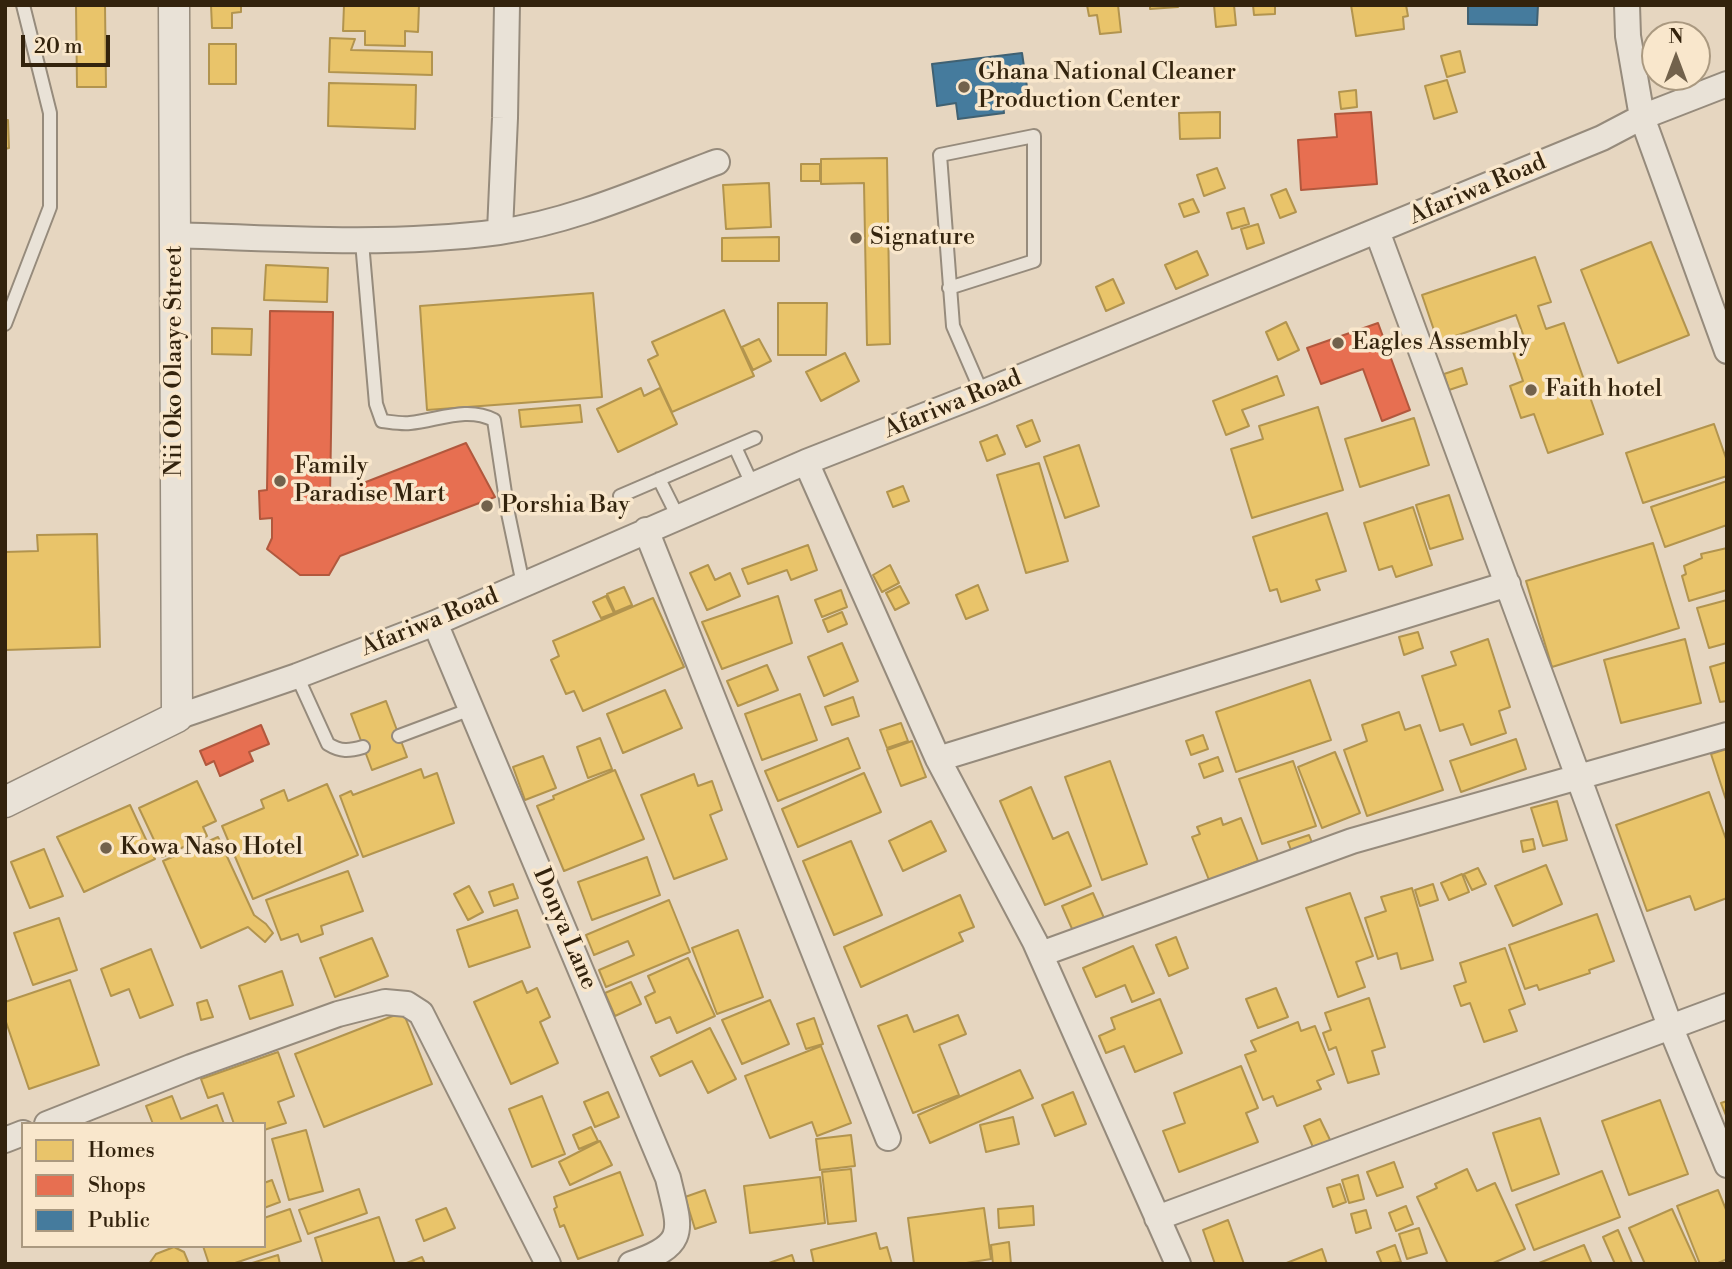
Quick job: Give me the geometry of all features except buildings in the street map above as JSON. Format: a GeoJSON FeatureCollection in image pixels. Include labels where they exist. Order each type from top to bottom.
{"type":"FeatureCollection","features":[{"type":"Feature","properties":{"kind":"street","name":"Nii Oko Olaaye Street"},"geometry":{"type":"LineString","coordinates":[[174,5],[177,717]]}},
{"type":"Feature","properties":{"kind":"street"},"geometry":{"type":"LineString","coordinates":[[500,232],[506,5]]}},
{"type":"Feature","properties":{"kind":"street"},"geometry":{"type":"LineString","coordinates":[[1627,5],[1628,36],[1642,117],[1727,351]]}},
{"type":"Feature","properties":{"kind":"street","name":"Afariwa Road"},"geometry":{"type":"LineString","coordinates":[[177,717],[296,676],[435,623],[806,461],[982,393],[1377,232],[1602,138],[1642,117],[1727,85]]}},
{"type":"Feature","properties":{"kind":"street"},"geometry":{"type":"LineString","coordinates":[[175,235],[362,242],[500,232],[576,215],[716,162]]}},
{"type":"Feature","properties":{"kind":"street"},"geometry":{"type":"LineString","coordinates":[[1377,232],[1670,1026],[1727,1165]]}},
{"type":"Feature","properties":{"kind":"street"},"geometry":{"type":"LineString","coordinates":[[806,461],[938,759],[1041,954],[1178,1264]]}},
{"type":"Feature","properties":{"kind":"street"},"geometry":{"type":"LineString","coordinates":[[646,530],[888,1138]]}},
{"type":"Feature","properties":{"kind":"street"},"geometry":{"type":"LineString","coordinates":[[938,759],[1508,584]]}},
{"type":"Feature","properties":{"kind":"street","name":"Donya Lane"},"geometry":{"type":"LineString","coordinates":[[435,623],[668,1178],[679,1226],[675,1239],[651,1257],[631,1264]]}},
{"type":"Feature","properties":{"kind":"street"},"geometry":{"type":"LineString","coordinates":[[5,802],[177,717]]}},
{"type":"Feature","properties":{"kind":"street"},"geometry":{"type":"LineString","coordinates":[[1041,954],[1352,842],[1727,735]]}},
{"type":"Feature","properties":{"kind":"street"},"geometry":{"type":"LineString","coordinates":[[52,1122],[191,1067],[338,1014],[385,1002],[407,1004],[421,1013],[548,1264]]}},
{"type":"Feature","properties":{"kind":"street"},"geometry":{"type":"LineString","coordinates":[[1157,1217],[1727,1006]]}},
{"type":"Feature","properties":{"kind":"lane"},"geometry":{"type":"LineString","coordinates":[[5,324],[50,207],[50,113],[23,5]]}},
{"type":"Feature","properties":{"kind":"lane"},"geometry":{"type":"LineString","coordinates":[[949,288],[1034,261],[1034,136],[940,155],[949,288],[953,326],[982,393]]}},
{"type":"Feature","properties":{"kind":"lane"},"geometry":{"type":"LineString","coordinates":[[362,242],[376,404],[382,421],[408,423],[469,413],[481,413],[494,420],[508,513],[523,584]]}},
{"type":"Feature","properties":{"kind":"lane"},"geometry":{"type":"LineString","coordinates":[[620,496],[755,438]]}},
{"type":"Feature","properties":{"kind":"lane"},"geometry":{"type":"LineString","coordinates":[[735,447],[752,484]]}},
{"type":"Feature","properties":{"kind":"lane"},"geometry":{"type":"LineString","coordinates":[[659,479],[678,517]]}},
{"type":"Feature","properties":{"kind":"lane"},"geometry":{"type":"LineString","coordinates":[[296,676],[328,744],[337,750],[349,751],[363,747]]}},
{"type":"Feature","properties":{"kind":"lane"},"geometry":{"type":"LineString","coordinates":[[399,736],[471,709]]}},
{"type":"Feature","properties":{"kind":"place","name":"Ghana National Cleaner Production Center"},"geometry":{"type":"Point","coordinates":[964,87]}},
{"type":"Feature","properties":{"kind":"place","name":"Signature"},"geometry":{"type":"Point","coordinates":[856,238]}},
{"type":"Feature","properties":{"kind":"place","name":"Eagles Assembly"},"geometry":{"type":"Point","coordinates":[1338,343]}},
{"type":"Feature","properties":{"kind":"place","name":"Faith hotel"},"geometry":{"type":"Point","coordinates":[1531,390]}},
{"type":"Feature","properties":{"kind":"place","name":"Family Paradise Mart"},"geometry":{"type":"Point","coordinates":[280,481]}},
{"type":"Feature","properties":{"kind":"place","name":"Porshia Bay"},"geometry":{"type":"Point","coordinates":[487,506]}},
{"type":"Feature","properties":{"kind":"place","name":"Kowa Naso Hotel"},"geometry":{"type":"Point","coordinates":[106,848]}}]}
